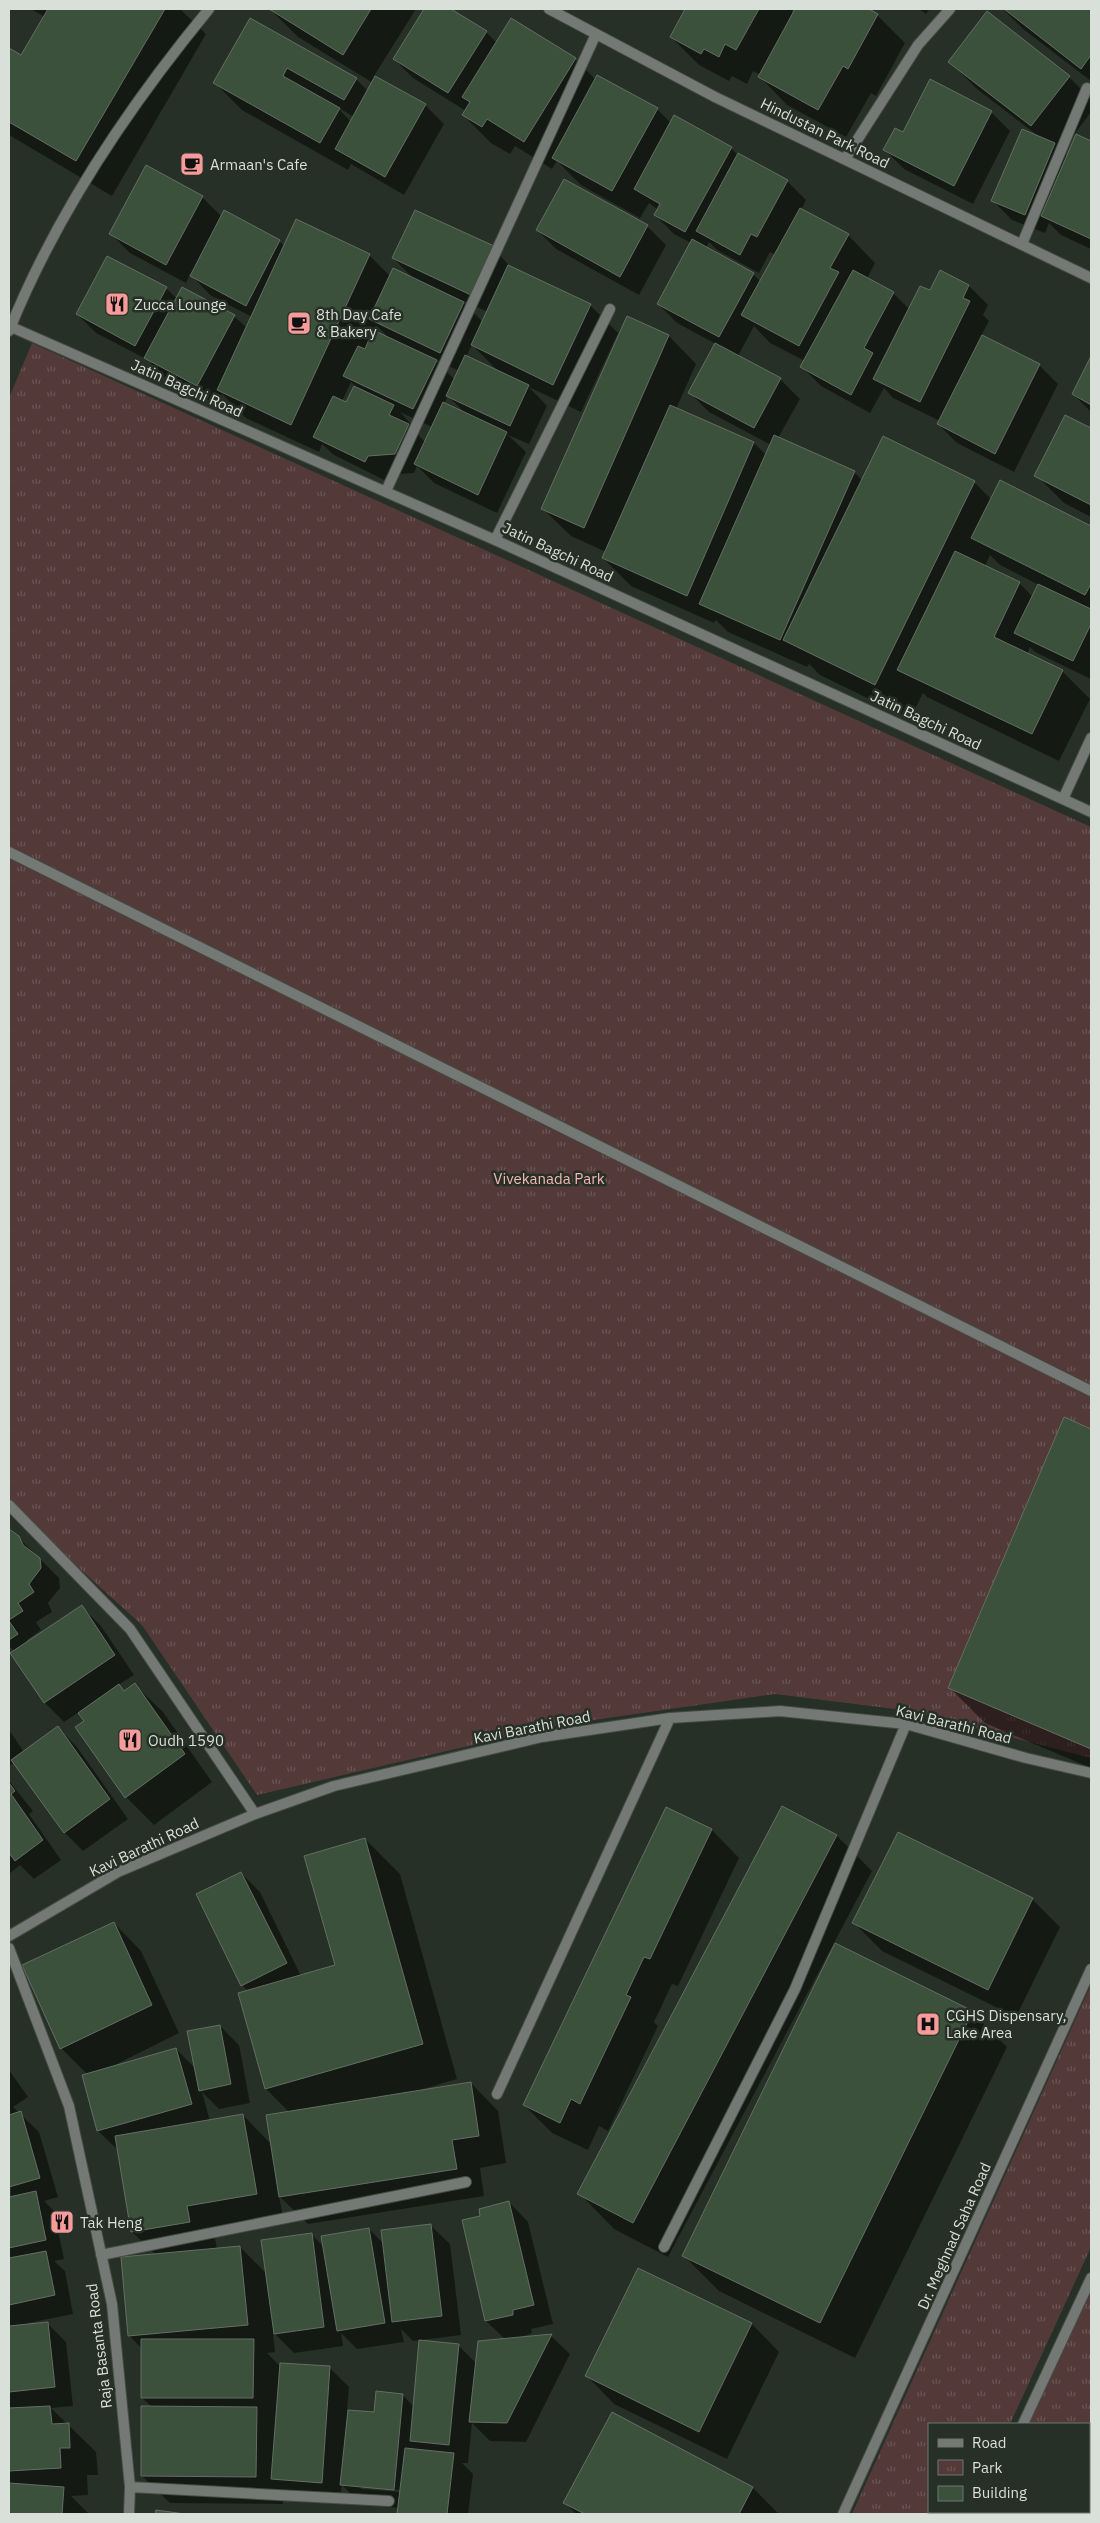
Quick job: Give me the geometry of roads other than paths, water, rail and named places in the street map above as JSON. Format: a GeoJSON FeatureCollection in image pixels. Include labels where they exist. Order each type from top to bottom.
{"type":"FeatureCollection","features":[{"type":"Feature","properties":{"kind":"street"},"geometry":{"type":"LineString","coordinates":[[9,328],[39,260],[91,173],[153,79],[209,9]]}},
{"type":"Feature","properties":{"kind":"street","name":"Hindustan Park Road"},"geometry":{"type":"LineString","coordinates":[[550,9],[715,97],[1091,278]]}},
{"type":"Feature","properties":{"kind":"street"},"geometry":{"type":"LineString","coordinates":[[845,160],[918,45],[950,9]]}},
{"type":"Feature","properties":{"kind":"street"},"geometry":{"type":"LineString","coordinates":[[386,491],[596,34]]}},
{"type":"Feature","properties":{"kind":"street"},"geometry":{"type":"LineString","coordinates":[[1022,244],[1088,88]]}},
{"type":"Feature","properties":{"kind":"street"},"geometry":{"type":"LineString","coordinates":[[495,540],[610,309]]}},
{"type":"Feature","properties":{"kind":"street","name":"Jatin Bagchi Road"},"geometry":{"type":"LineString","coordinates":[[9,328],[386,491],[1091,812]]}},
{"type":"Feature","properties":{"kind":"street"},"geometry":{"type":"LineString","coordinates":[[1063,799],[1091,738]]}},
{"type":"Feature","properties":{"kind":"street"},"geometry":{"type":"LineString","coordinates":[[9,852],[1091,1391]]}},
{"type":"Feature","properties":{"kind":"street"},"geometry":{"type":"LineString","coordinates":[[9,1505],[130,1628],[255,1814]]}},
{"type":"Feature","properties":{"kind":"street","name":"Kavi Barathi Road"},"geometry":{"type":"LineString","coordinates":[[9,1936],[118,1872],[255,1814],[334,1786],[542,1737],[670,1718],[780,1711],[906,1724],[1026,1758],[1091,1773]]}},
{"type":"Feature","properties":{"kind":"street"},"geometry":{"type":"LineString","coordinates":[[497,2094],[670,1718]]}},
{"type":"Feature","properties":{"kind":"street"},"geometry":{"type":"LineString","coordinates":[[664,2247],[795,1989],[906,1724]]}},
{"type":"Feature","properties":{"kind":"street","name":"Raja Basanta Road"},"geometry":{"type":"LineString","coordinates":[[9,1948],[69,2106],[112,2304],[130,2487],[129,2514]]}},
{"type":"Feature","properties":{"kind":"street","name":"Dr. Meghnad Saha Road"},"geometry":{"type":"LineString","coordinates":[[842,2514],[1089,1983],[1091,1970]]}},
{"type":"Feature","properties":{"kind":"street"},"geometry":{"type":"LineString","coordinates":[[101,2255],[466,2182]]}},
{"type":"Feature","properties":{"kind":"street"},"geometry":{"type":"LineString","coordinates":[[1024,2423],[1091,2278]]}},
{"type":"Feature","properties":{"kind":"street"},"geometry":{"type":"LineString","coordinates":[[130,2487],[389,2501]]}},
{"type":"Feature","properties":{"kind":"place","name":"Armaan's Cafe"},"geometry":{"type":"Point","coordinates":[192,164]}},
{"type":"Feature","properties":{"kind":"place","name":"Zucca Lounge"},"geometry":{"type":"Point","coordinates":[117,304]}},
{"type":"Feature","properties":{"kind":"place","name":"8th Day Cafe & Bakery"},"geometry":{"type":"Point","coordinates":[299,323]}},
{"type":"Feature","properties":{"kind":"place","name":"Oudh 1590"},"geometry":{"type":"Point","coordinates":[130,1740]}},
{"type":"Feature","properties":{"kind":"place","name":"CGHS Dispensary, Lake Area"},"geometry":{"type":"Point","coordinates":[928,2024]}},
{"type":"Feature","properties":{"kind":"place","name":"Tak Heng"},"geometry":{"type":"Point","coordinates":[62,2222]}},
{"type":"Feature","properties":{"kind":"park label","name":"Vivekanada Park"},"geometry":{"type":"Point","coordinates":[549,1178]}}]}
